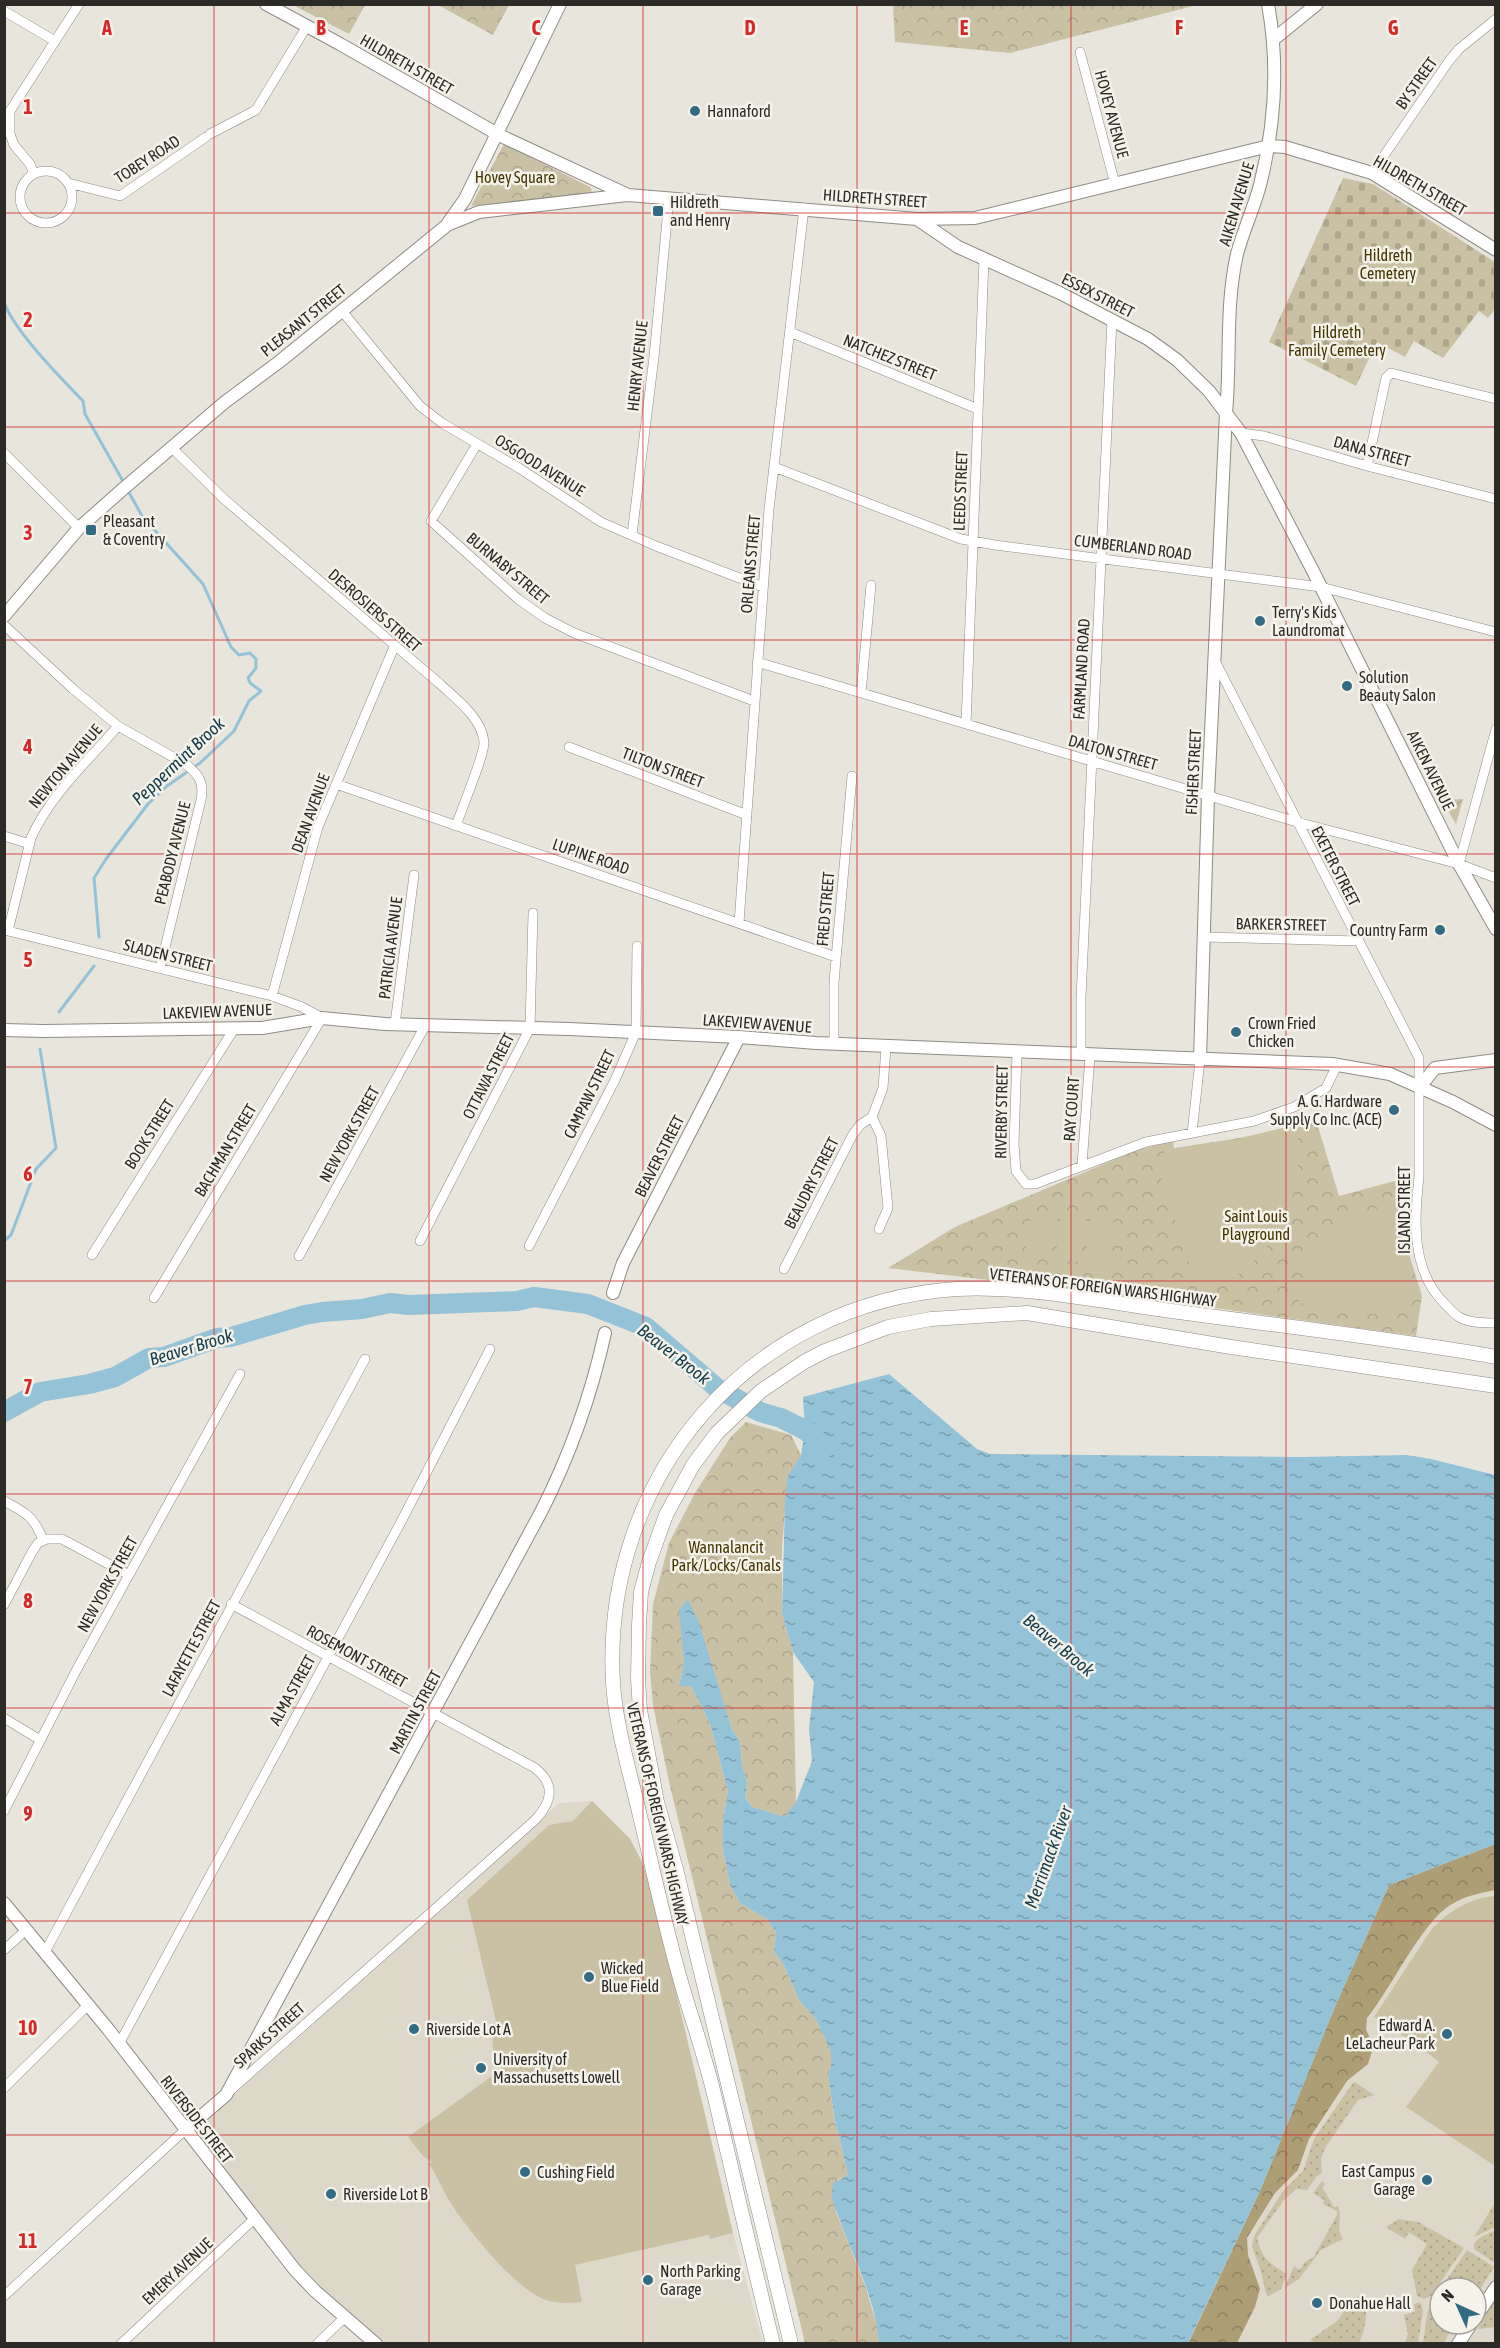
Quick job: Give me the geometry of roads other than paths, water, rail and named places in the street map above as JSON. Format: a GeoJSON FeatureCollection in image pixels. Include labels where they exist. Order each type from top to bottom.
{"type":"FeatureCollection","features":[{"type":"Feature","properties":{"kind":"main road","name":"VETERANS OF FOREIGN WARS HIGHWAY"},"geometry":{"type":"LineString","coordinates":[[773,2343],[707,2068],[678,1973],[615,1701],[612,1661],[614,1626],[623,1569],[643,1510],[676,1446],[699,1416],[739,1378],[789,1342],[858,1309],[912,1295],[954,1289],[991,1289],[1090,1300],[1496,1357]]}},
{"type":"Feature","properties":{"kind":"main road","name":"VETERANS OF FOREIGN WARS HIGHWAY"},"geometry":{"type":"LineString","coordinates":[[791,2343],[676,1869],[657,1802],[640,1710],[637,1651],[641,1592],[649,1562],[671,1505],[693,1465],[717,1433],[761,1391],[804,1362],[825,1351],[888,1327],[931,1319],[1027,1313],[1231,1347],[1496,1386]]}},
{"type":"Feature","properties":{"kind":"street"},"geometry":{"type":"LineString","coordinates":[[68,183],[72,199],[68,211],[58,220],[42,222],[27,214],[20,199],[25,183],[34,174],[30,164],[14,145],[10,134],[10,111],[79,4]]}},
{"type":"Feature","properties":{"kind":"street","name":"HILDRETH STREET"},"geometry":{"type":"LineString","coordinates":[[266,4],[498,134],[628,195],[917,219],[975,218],[1269,146],[1285,147],[1372,173],[1496,250]]}},
{"type":"Feature","properties":{"kind":"street","name":"PLEASANT STREET"},"geometry":{"type":"LineString","coordinates":[[4,616],[80,528],[127,485],[225,402],[279,362],[446,226],[465,199],[560,4]]}},
{"type":"Feature","properties":{"kind":"street","name":"AIKEN AVENUE"},"geometry":{"type":"LineString","coordinates":[[1226,413],[1230,377],[1228,321],[1237,254],[1250,217],[1273,127],[1274,39],[1268,4]]}},
{"type":"Feature","properties":{"kind":"street"},"geometry":{"type":"LineString","coordinates":[[1274,39],[1317,4]]}},
{"type":"Feature","properties":{"kind":"street"},"geometry":{"type":"LineString","coordinates":[[4,11],[55,41]]}},
{"type":"Feature","properties":{"kind":"street","name":"BY STREET"},"geometry":{"type":"LineString","coordinates":[[1372,173],[1449,61],[1459,49],[1496,19]]}},
{"type":"Feature","properties":{"kind":"street","name":"TOBEY ROAD"},"geometry":{"type":"LineString","coordinates":[[34,174],[55,173],[68,183],[120,196],[208,136],[256,110],[307,26]]}},
{"type":"Feature","properties":{"kind":"street","name":"HOVEY AVENUE"},"geometry":{"type":"LineString","coordinates":[[1080,52],[1115,184]]}},
{"type":"Feature","properties":{"kind":"street"},"geometry":{"type":"LineString","coordinates":[[446,226],[479,212],[628,195]]}},
{"type":"Feature","properties":{"kind":"street","name":"HENRY AVENUE"},"geometry":{"type":"LineString","coordinates":[[632,536],[654,357],[669,199]]}},
{"type":"Feature","properties":{"kind":"street","name":"ORLEANS STREET"},"geometry":{"type":"LineString","coordinates":[[739,923],[763,587],[774,467],[804,208]]}},
{"type":"Feature","properties":{"kind":"street","name":"ESSEX STREET"},"geometry":{"type":"LineString","coordinates":[[917,219],[958,247],[1112,319],[1148,339],[1177,360],[1209,391],[1240,433]]}},
{"type":"Feature","properties":{"kind":"street","name":"LEEDS STREET"},"geometry":{"type":"LineString","coordinates":[[966,724],[984,259]]}},
{"type":"Feature","properties":{"kind":"street","name":"OSGOOD AVENUE"},"geometry":{"type":"LineString","coordinates":[[342,311],[426,411],[601,522],[763,587]]}},
{"type":"Feature","properties":{"kind":"street","name":"FARMLAND ROAD"},"geometry":{"type":"LineString","coordinates":[[1086,1055],[1081,998],[1112,319]]}},
{"type":"Feature","properties":{"kind":"street","name":"NATCHEZ STREET"},"geometry":{"type":"LineString","coordinates":[[790,332],[978,409]]}},
{"type":"Feature","properties":{"kind":"street"},"geometry":{"type":"LineString","coordinates":[[1367,466],[1386,378],[1391,373],[1496,399]]}},
{"type":"Feature","properties":{"kind":"street","name":"FISHER STREET"},"geometry":{"type":"LineString","coordinates":[[1192,1133],[1200,1060],[1208,796],[1226,413]]}},
{"type":"Feature","properties":{"kind":"street","name":"AIKEN AVENUE"},"geometry":{"type":"LineString","coordinates":[[1240,433],[1321,587],[1459,864],[1496,928]]}},
{"type":"Feature","properties":{"kind":"street","name":"DANA STREET"},"geometry":{"type":"LineString","coordinates":[[1240,433],[1264,436],[1367,466],[1496,499]]}},
{"type":"Feature","properties":{"kind":"street","name":"BURNABY STREET"},"geometry":{"type":"LineString","coordinates":[[477,444],[431,521],[518,599],[545,618],[574,633],[754,701]]}},
{"type":"Feature","properties":{"kind":"street","name":"DESROSIERS STREET"},"geometry":{"type":"LineString","coordinates":[[171,447],[224,499],[459,701],[473,716],[485,745],[456,826]]}},
{"type":"Feature","properties":{"kind":"street"},"geometry":{"type":"LineString","coordinates":[[4,453],[80,528]]}},
{"type":"Feature","properties":{"kind":"street","name":"CUMBERLAND ROAD"},"geometry":{"type":"LineString","coordinates":[[774,467],[961,538],[995,545],[1321,587],[1496,632]]}},
{"type":"Feature","properties":{"kind":"street"},"geometry":{"type":"LineString","coordinates":[[861,693],[871,585]]}},
{"type":"Feature","properties":{"kind":"street","name":"PEABODY AVENUE"},"geometry":{"type":"LineString","coordinates":[[4,625],[73,689],[118,726],[187,765],[196,772],[202,783],[201,800],[160,968]]}},
{"type":"Feature","properties":{"kind":"street","name":"DEAN AVENUE"},"geometry":{"type":"LineString","coordinates":[[272,996],[314,842],[394,647]]}},
{"type":"Feature","properties":{"kind":"street","name":"EXETER STREET"},"geometry":{"type":"LineString","coordinates":[[1215,661],[1419,1058],[1419,1087]]}},
{"type":"Feature","properties":{"kind":"street","name":"DALTON STREET"},"geometry":{"type":"LineString","coordinates":[[757,662],[1297,822],[1459,864],[1496,878]]}},
{"type":"Feature","properties":{"kind":"street","name":"NEWTON AVENUE"},"geometry":{"type":"LineString","coordinates":[[6,930],[31,838],[42,815],[118,726]]}},
{"type":"Feature","properties":{"kind":"street"},"geometry":{"type":"LineString","coordinates":[[1459,864],[1496,729]]}},
{"type":"Feature","properties":{"kind":"street","name":"TILTON STREET"},"geometry":{"type":"LineString","coordinates":[[569,747],[747,815]]}},
{"type":"Feature","properties":{"kind":"street","name":"FRED STREET"},"geometry":{"type":"LineString","coordinates":[[834,1044],[836,957],[852,776]]}},
{"type":"Feature","properties":{"kind":"street","name":"LUPINE ROAD"},"geometry":{"type":"LineString","coordinates":[[336,784],[836,957]]}},
{"type":"Feature","properties":{"kind":"street"},"geometry":{"type":"LineString","coordinates":[[4,836],[30,844]]}},
{"type":"Feature","properties":{"kind":"street","name":"PATRICIA AVENUE"},"geometry":{"type":"LineString","coordinates":[[395,1024],[414,875]]}},
{"type":"Feature","properties":{"kind":"street","name":"OTTAWA STREET"},"geometry":{"type":"LineString","coordinates":[[420,1241],[530,1028],[533,913]]}},
{"type":"Feature","properties":{"kind":"street","name":"SLADEN STREET"},"geometry":{"type":"LineString","coordinates":[[6,930],[272,996],[302,1007],[322,1018]]}},
{"type":"Feature","properties":{"kind":"street","name":"BARKER STREET"},"geometry":{"type":"LineString","coordinates":[[1204,937],[1359,941]]}},
{"type":"Feature","properties":{"kind":"street","name":"CAMPAW STREET"},"geometry":{"type":"LineString","coordinates":[[529,1246],[615,1080],[636,1032],[637,946]]}},
{"type":"Feature","properties":{"kind":"street","name":"LAKEVIEW AVENUE"},"geometry":{"type":"LineString","coordinates":[[4,1029],[43,1031],[262,1029],[322,1018],[425,1026],[636,1032],[886,1047],[1337,1065],[1390,1074],[1496,1125]]}},
{"type":"Feature","properties":{"kind":"street","name":"BACHMAN STREET"},"geometry":{"type":"LineString","coordinates":[[154,1298],[322,1018]]}},
{"type":"Feature","properties":{"kind":"street","name":"NEW YORK STREET"},"geometry":{"type":"LineString","coordinates":[[299,1256],[425,1026]]}},
{"type":"Feature","properties":{"kind":"street","name":"BOOK STREET"},"geometry":{"type":"LineString","coordinates":[[92,1255],[234,1029]]}},
{"type":"Feature","properties":{"kind":"street","name":"BEAVER STREET"},"geometry":{"type":"LineString","coordinates":[[613,1293],[623,1263],[739,1037]]}},
{"type":"Feature","properties":{"kind":"street"},"geometry":{"type":"LineString","coordinates":[[879,1229],[888,1208],[881,1136],[872,1117],[883,1088],[886,1047]]}},
{"type":"Feature","properties":{"kind":"street","name":"RIVERBY STREET"},"geometry":{"type":"LineString","coordinates":[[1017,1052],[1014,1144],[1016,1171],[1026,1184],[1035,1184],[1082,1166]]}},
{"type":"Feature","properties":{"kind":"street","name":"RAY COURT"},"geometry":{"type":"LineString","coordinates":[[1082,1166],[1086,1055]]}},
{"type":"Feature","properties":{"kind":"street"},"geometry":{"type":"LineString","coordinates":[[1419,1087],[1435,1068],[1496,1060]]}},
{"type":"Feature","properties":{"kind":"street"},"geometry":{"type":"LineString","coordinates":[[1082,1166],[1146,1142],[1254,1121],[1294,1107],[1326,1088],[1337,1065]]}},
{"type":"Feature","properties":{"kind":"street","name":"ISLAND STREET"},"geometry":{"type":"LineString","coordinates":[[1419,1087],[1417,1196],[1419,1260],[1429,1283],[1440,1299],[1458,1317],[1474,1322],[1496,1323]]}},
{"type":"Feature","properties":{"kind":"street","name":"BEAUDRY STREET"},"geometry":{"type":"LineString","coordinates":[[784,1269],[852,1136],[860,1125],[872,1117]]}},
{"type":"Feature","properties":{"kind":"street","name":"MARTIN STREET"},"geometry":{"type":"LineString","coordinates":[[226,2095],[541,1512],[569,1453],[589,1399],[605,1333]]}},
{"type":"Feature","properties":{"kind":"street","name":"ALMA STREET"},"geometry":{"type":"LineString","coordinates":[[119,2044],[490,1349]]}},
{"type":"Feature","properties":{"kind":"street","name":"LAFAYETTE STREET"},"geometry":{"type":"LineString","coordinates":[[45,1952],[365,1359]]}},
{"type":"Feature","properties":{"kind":"street","name":"NEW YORK STREET"},"geometry":{"type":"LineString","coordinates":[[4,1811],[129,1575],[240,1374]]}},
{"type":"Feature","properties":{"kind":"street"},"geometry":{"type":"LineString","coordinates":[[4,1501],[30,1516],[36,1523],[43,1540]]}},
{"type":"Feature","properties":{"kind":"street"},"geometry":{"type":"LineString","coordinates":[[4,1605],[32,1552],[43,1540],[62,1539],[129,1575]]}},
{"type":"Feature","properties":{"kind":"street","name":"ROSEMONT STREET"},"geometry":{"type":"LineString","coordinates":[[231,1604],[535,1768],[548,1784],[550,1795]]}},
{"type":"Feature","properties":{"kind":"street"},"geometry":{"type":"LineString","coordinates":[[4,1718],[40,1740]]}},
{"type":"Feature","properties":{"kind":"street","name":"SPARKS STREET"},"geometry":{"type":"LineString","coordinates":[[4,2296],[185,2130],[535,1820],[545,1809],[550,1795]]}},
{"type":"Feature","properties":{"kind":"street","name":"RIVERSIDE STREET"},"geometry":{"type":"LineString","coordinates":[[4,1903],[119,2044],[254,2219],[315,2291],[376,2343]]}},
{"type":"Feature","properties":{"kind":"street"},"geometry":{"type":"LineString","coordinates":[[4,1950],[27,1929]]}},
{"type":"Feature","properties":{"kind":"street"},"geometry":{"type":"LineString","coordinates":[[4,2088],[88,2005]]}},
{"type":"Feature","properties":{"kind":"street","name":"EMERY AVENUE"},"geometry":{"type":"LineString","coordinates":[[121,2343],[254,2219]]}},
{"type":"Feature","properties":{"kind":"street"},"geometry":{"type":"LineString","coordinates":[[317,2343],[345,2317]]}},
{"type":"Feature","properties":{"kind":"water","name":"Merrimack River"},"geometry":{"type":"Polygon","coordinates":[[[889,1374],[977,1449],[990,1454],[1303,1457],[1406,1455],[1495,1475],[1495,1844],[1389,1885],[1334,2009],[1260,2191],[1188,2343],[879,2343],[872,2305],[832,2197],[833,2183],[848,2175],[835,2120],[828,2076],[831,2052],[816,2019],[799,2000],[784,1965],[774,1952],[776,1932],[767,1919],[740,1903],[730,1885],[723,1849],[723,1821],[728,1791],[710,1723],[691,1686],[679,1686],[684,1662],[679,1610],[688,1599],[699,1623],[732,1730],[740,1741],[742,1764],[747,1783],[745,1797],[752,1807],[785,1817],[796,1802],[812,1761],[809,1729],[814,1682],[793,1652],[782,1613],[785,1502],[788,1476],[801,1455],[805,1430],[803,1397],[889,1374]]]}},
{"type":"Feature","properties":{"kind":"waterway","name":"Peppermint Brook"},"geometry":{"type":"LineString","coordinates":[[4,302],[9,314],[28,340],[83,401],[85,414],[124,483]]}},
{"type":"Feature","properties":{"kind":"waterway","name":"Peppermint Brook"},"geometry":{"type":"LineString","coordinates":[[99,937],[94,878],[106,859],[148,804],[167,786],[200,763],[234,731],[249,701],[261,691],[250,683],[248,678],[256,668],[256,659],[250,653],[239,655],[231,647],[203,584],[142,516],[127,489]]}},
{"type":"Feature","properties":{"kind":"waterway","name":"Peppermint Brook"},"geometry":{"type":"LineString","coordinates":[[59,1012],[94,966]]}},
{"type":"Feature","properties":{"kind":"waterway","name":"Peppermint Brook"},"geometry":{"type":"LineString","coordinates":[[4,1241],[11,1235],[36,1169],[56,1148],[40,1049]]}},
{"type":"Feature","properties":{"kind":"waterway","name":"Beaver Brook"},"geometry":{"type":"LineString","coordinates":[[4,1412],[40,1392],[115,1377],[149,1358],[164,1357],[217,1338],[231,1337],[305,1315],[362,1309],[390,1303],[409,1305],[517,1301],[534,1297],[588,1304],[646,1327],[717,1388],[760,1412],[781,1418],[805,1430],[825,1447]]}},
{"type":"Feature","properties":{"kind":"place","name":"Hannaford"},"geometry":{"type":"Point","coordinates":[695,111]}},
{"type":"Feature","properties":{"kind":"place","name":"Hildreth and Henry"},"geometry":{"type":"Point","coordinates":[658,211]}},
{"type":"Feature","properties":{"kind":"place","name":"Pleasant & Coventry"},"geometry":{"type":"Point","coordinates":[91,530]}},
{"type":"Feature","properties":{"kind":"place","name":"Terry's Kids Laundromat"},"geometry":{"type":"Point","coordinates":[1260,621]}},
{"type":"Feature","properties":{"kind":"place","name":"Solution Beauty Salon"},"geometry":{"type":"Point","coordinates":[1347,686]}},
{"type":"Feature","properties":{"kind":"place","name":"Country Farm"},"geometry":{"type":"Point","coordinates":[1440,930]}},
{"type":"Feature","properties":{"kind":"place","name":"Crown Fried Chicken"},"geometry":{"type":"Point","coordinates":[1236,1032]}},
{"type":"Feature","properties":{"kind":"place","name":"A. G. Hardware Supply Co Inc. (ACE)"},"geometry":{"type":"Point","coordinates":[1394,1110]}},
{"type":"Feature","properties":{"kind":"place","name":"Wicked Blue Field"},"geometry":{"type":"Point","coordinates":[589,1977]}},
{"type":"Feature","properties":{"kind":"place","name":"Riverside Lot A"},"geometry":{"type":"Point","coordinates":[414,2029]}},
{"type":"Feature","properties":{"kind":"place","name":"Edward A. LeLacheur Park"},"geometry":{"type":"Point","coordinates":[1447,2034]}},
{"type":"Feature","properties":{"kind":"place","name":"University of Massachusetts Lowell"},"geometry":{"type":"Point","coordinates":[481,2068]}},
{"type":"Feature","properties":{"kind":"place","name":"Cushing Field"},"geometry":{"type":"Point","coordinates":[525,2172]}},
{"type":"Feature","properties":{"kind":"place","name":"East Campus Garage"},"geometry":{"type":"Point","coordinates":[1427,2180]}},
{"type":"Feature","properties":{"kind":"place","name":"Riverside Lot B"},"geometry":{"type":"Point","coordinates":[331,2194]}},
{"type":"Feature","properties":{"kind":"place","name":"North Parking Garage"},"geometry":{"type":"Point","coordinates":[648,2280]}},
{"type":"Feature","properties":{"kind":"place","name":"Donahue Hall"},"geometry":{"type":"Point","coordinates":[1317,2303]}},
{"type":"Feature","properties":{"kind":"park label","name":"Hovey Square"},"geometry":{"type":"Point","coordinates":[515,177]}},
{"type":"Feature","properties":{"kind":"park label","name":"Hildreth Cemetery"},"geometry":{"type":"Point","coordinates":[1388,264]}},
{"type":"Feature","properties":{"kind":"park label","name":"Hildreth Family Cemetery"},"geometry":{"type":"Point","coordinates":[1337,341]}},
{"type":"Feature","properties":{"kind":"park label","name":"Saint Louis Playground"},"geometry":{"type":"Point","coordinates":[1256,1225]}},
{"type":"Feature","properties":{"kind":"park label","name":"Wannalancit Park/Locks/Canals"},"geometry":{"type":"Point","coordinates":[726,1556]}}]}
